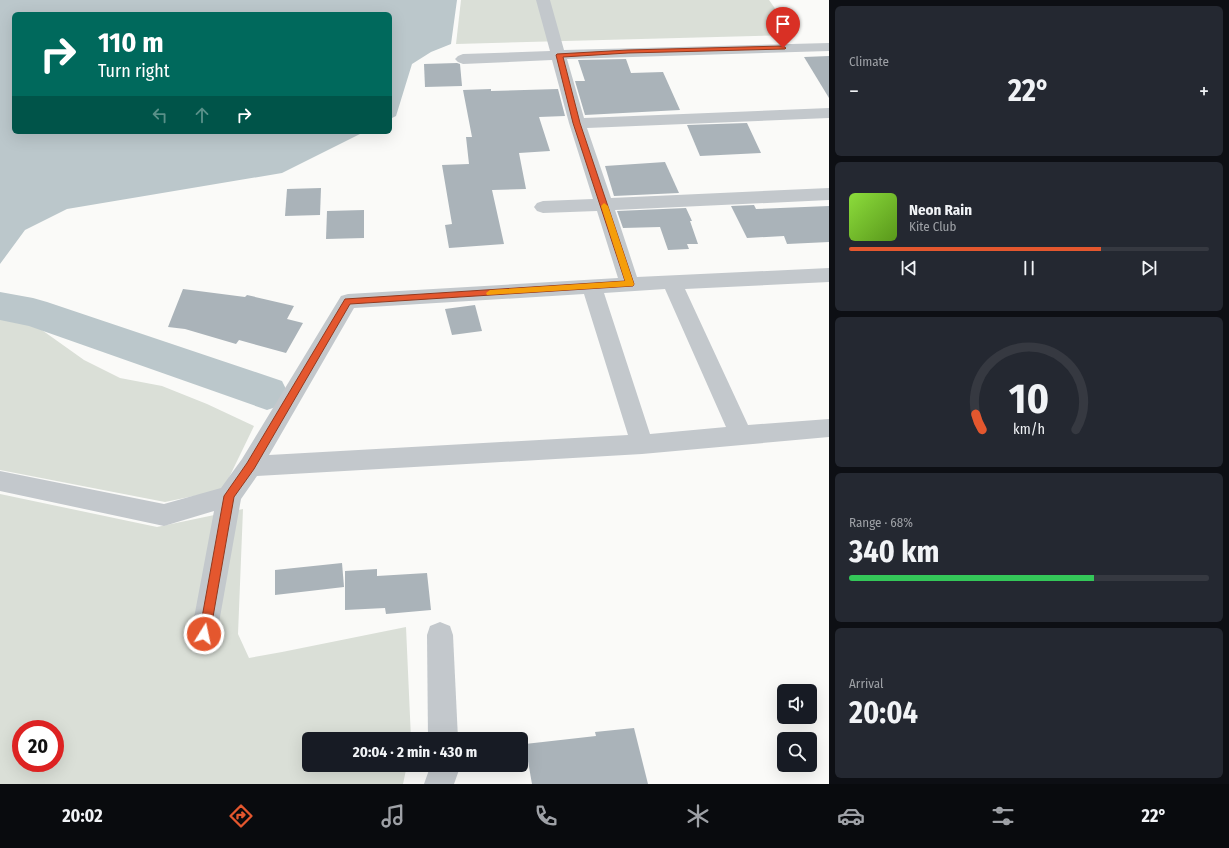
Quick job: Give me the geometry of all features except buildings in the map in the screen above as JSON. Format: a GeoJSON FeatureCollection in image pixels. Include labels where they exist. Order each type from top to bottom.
{"type":"FeatureCollection","features":[{"type":"Feature","properties":{"kind":"street"},"geometry":{"type":"LineString","coordinates":[[543,0],[577,123],[630,284]]}},
{"type":"Feature","properties":{"kind":"street"},"geometry":{"type":"LineString","coordinates":[[463,59],[628,52],[829,47]]}},
{"type":"Feature","properties":{"kind":"street"},"geometry":{"type":"LineString","coordinates":[[577,123],[829,113]]}},
{"type":"Feature","properties":{"kind":"street"},"geometry":{"type":"LineString","coordinates":[[543,207],[829,194]]}},
{"type":"Feature","properties":{"kind":"street"},"geometry":{"type":"LineString","coordinates":[[204,634],[229,496],[250,466],[348,301],[592,286],[829,275]]}},
{"type":"Feature","properties":{"kind":"street"},"geometry":{"type":"LineString","coordinates":[[672,282],[740,436]]}},
{"type":"Feature","properties":{"kind":"street"},"geometry":{"type":"LineString","coordinates":[[592,286],[642,444]]}},
{"type":"Feature","properties":{"kind":"street"},"geometry":{"type":"LineString","coordinates":[[250,466],[642,444],[829,428]]}},
{"type":"Feature","properties":{"kind":"street"},"geometry":{"type":"LineString","coordinates":[[0,481],[164,515],[229,496]]}},
{"type":"Feature","properties":{"kind":"street"},"geometry":{"type":"LineString","coordinates":[[440,635],[443,732]]}},
{"type":"Feature","properties":{"kind":"street"},"geometry":{"type":"LineString","coordinates":[[439,784],[443,772]]}},
{"type":"Feature","properties":{"kind":"shaded area"},"geometry":{"type":"Polygon","coordinates":[[[0,0],[457,0],[451,44],[431,52],[412,64],[396,116],[392,118],[392,12],[12,12],[12,134],[360,134],[282,173],[67,209],[25,230],[0,264],[0,0]]]}},
{"type":"Feature","properties":{"kind":"shaded area"},"geometry":{"type":"Polygon","coordinates":[[[461,0],[769,0],[794,35],[456,44],[461,0]]]}},
{"type":"Feature","properties":{"kind":"shaded area"},"geometry":{"type":"Polygon","coordinates":[[[0,317],[32,323],[84,360],[120,378],[162,386],[207,404],[254,426],[223,490],[165,502],[0,470],[0,317]]]}},
{"type":"Feature","properties":{"kind":"shaded area"},"geometry":{"type":"Polygon","coordinates":[[[0,494],[157,527],[243,509],[238,634],[249,658],[406,627],[411,732],[302,732],[302,772],[406,772],[403,784],[0,784],[0,494]]]}},
{"type":"Feature","properties":{"kind":"waterway"},"geometry":{"type":"LineString","coordinates":[[0,306],[33,312],[267,393]]}},
{"type":"Feature","properties":{"kind":"slow traffic"},"geometry":{"type":"LineString","coordinates":[[490,293],[630,284],[604,206]]}},
{"type":"Feature","properties":{"kind":"route"},"geometry":{"type":"LineString","coordinates":[[204,634],[229,496],[250,466],[348,301],[630,284],[577,123],[559,55],[783,48]]}}]}
